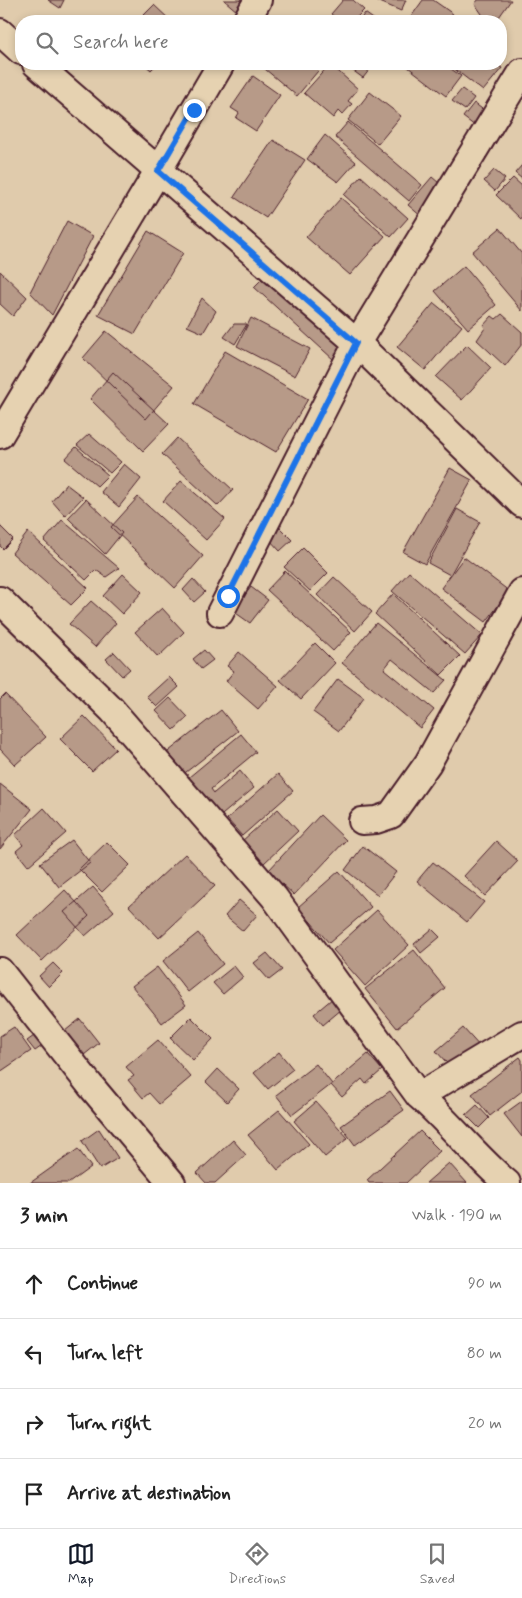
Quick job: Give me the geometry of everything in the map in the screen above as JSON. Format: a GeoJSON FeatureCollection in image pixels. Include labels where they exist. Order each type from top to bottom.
{"type":"FeatureCollection","features":[{"type":"Feature","properties":{"kind":"street"},"geometry":{"type":"LineString","coordinates":[[249,15],[258,0]]}},
{"type":"Feature","properties":{"kind":"street"},"geometry":{"type":"LineString","coordinates":[[0,32],[15,46]]}},
{"type":"Feature","properties":{"kind":"street"},"geometry":{"type":"LineString","coordinates":[[43,70],[356,343],[522,504]]}},
{"type":"Feature","properties":{"kind":"street"},"geometry":{"type":"LineString","coordinates":[[0,435],[217,70]]}},
{"type":"Feature","properties":{"kind":"street"},"geometry":{"type":"LineString","coordinates":[[220,613],[356,343],[522,72]]}},
{"type":"Feature","properties":{"kind":"street"},"geometry":{"type":"LineString","coordinates":[[362,821],[376,820],[391,815],[428,763],[522,592]]}},
{"type":"Feature","properties":{"kind":"street"},"geometry":{"type":"LineString","coordinates":[[0,600],[112,710],[274,897],[419,1096],[438,1112],[489,1168],[507,1183]]}},
{"type":"Feature","properties":{"kind":"street"},"geometry":{"type":"LineString","coordinates":[[0,971],[90,1085],[172,1183]]}},
{"type":"Feature","properties":{"kind":"street"},"geometry":{"type":"LineString","coordinates":[[419,1096],[522,1034]]}},
{"type":"Feature","properties":{"kind":"building"},"geometry":{"type":"Polygon","coordinates":[[[48,0],[64,0],[60,8],[48,0]]]}},
{"type":"Feature","properties":{"kind":"building"},"geometry":{"type":"Polygon","coordinates":[[[224,0],[248,0],[238,12],[224,0]]]}},
{"type":"Feature","properties":{"kind":"building"},"geometry":{"type":"Polygon","coordinates":[[[343,0],[353,0],[364,10],[359,15],[331,14],[343,0]]]}},
{"type":"Feature","properties":{"kind":"building"},"geometry":{"type":"Polygon","coordinates":[[[375,0],[406,0],[401,11],[375,0]]]}},
{"type":"Feature","properties":{"kind":"building"},"geometry":{"type":"Polygon","coordinates":[[[423,0],[433,0],[453,14],[452,15],[412,15],[423,0]]]}},
{"type":"Feature","properties":{"kind":"building"},"geometry":{"type":"Polygon","coordinates":[[[478,0],[511,0],[500,15],[483,15],[475,4],[478,0]]]}},
{"type":"Feature","properties":{"kind":"building"},"geometry":{"type":"Polygon","coordinates":[[[154,5],[165,15],[144,15],[154,5]]]}},
{"type":"Feature","properties":{"kind":"building"},"geometry":{"type":"Polygon","coordinates":[[[266,70],[319,70],[297,96],[266,70]]]}},
{"type":"Feature","properties":{"kind":"building"},"geometry":{"type":"Polygon","coordinates":[[[325,70],[337,70],[358,89],[348,101],[352,104],[342,115],[338,111],[333,118],[304,93],[325,70]]]}},
{"type":"Feature","properties":{"kind":"building"},"geometry":{"type":"Polygon","coordinates":[[[352,70],[369,70],[363,78],[352,70]]]}},
{"type":"Feature","properties":{"kind":"building"},"geometry":{"type":"Polygon","coordinates":[[[412,70],[452,70],[461,76],[446,96],[412,70]]]}},
{"type":"Feature","properties":{"kind":"building"},"geometry":{"type":"Polygon","coordinates":[[[456,70],[500,70],[483,91],[456,70]]]}},
{"type":"Feature","properties":{"kind":"building"},"geometry":{"type":"Polygon","coordinates":[[[253,76],[280,95],[256,131],[236,118],[239,113],[231,108],[253,76]]]}},
{"type":"Feature","properties":{"kind":"building"},"geometry":{"type":"Polygon","coordinates":[[[462,89],[474,98],[465,110],[452,101],[462,89]]]}},
{"type":"Feature","properties":{"kind":"building"},"geometry":{"type":"Polygon","coordinates":[[[370,92],[401,116],[378,144],[348,120],[370,92]]]}},
{"type":"Feature","properties":{"kind":"building"},"geometry":{"type":"Polygon","coordinates":[[[474,103],[489,114],[479,129],[463,117],[474,103]]]}},
{"type":"Feature","properties":{"kind":"building"},"geometry":{"type":"Polygon","coordinates":[[[348,122],[422,185],[409,201],[335,137],[348,122]]]}},
{"type":"Feature","properties":{"kind":"building"},"geometry":{"type":"Polygon","coordinates":[[[325,135],[356,162],[338,182],[307,159],[325,135]]]}},
{"type":"Feature","properties":{"kind":"building"},"geometry":{"type":"Polygon","coordinates":[[[273,140],[305,160],[266,218],[234,197],[273,140]]]}},
{"type":"Feature","properties":{"kind":"building"},"geometry":{"type":"Polygon","coordinates":[[[522,165],[522,179],[515,173],[522,165]]]}},
{"type":"Feature","properties":{"kind":"building"},"geometry":{"type":"Polygon","coordinates":[[[494,170],[505,179],[495,191],[484,181],[494,170]]]}},
{"type":"Feature","properties":{"kind":"building"},"geometry":{"type":"Polygon","coordinates":[[[361,176],[408,218],[391,237],[344,195],[361,176]]]}},
{"type":"Feature","properties":{"kind":"building"},"geometry":{"type":"Polygon","coordinates":[[[432,177],[446,189],[422,217],[408,205],[432,177]]]}},
{"type":"Feature","properties":{"kind":"building"},"geometry":{"type":"Polygon","coordinates":[[[513,178],[522,186],[522,220],[496,195],[513,178]]]}},
{"type":"Feature","properties":{"kind":"building"},"geometry":{"type":"Polygon","coordinates":[[[341,198],[385,236],[350,275],[306,237],[341,198]]]}},
{"type":"Feature","properties":{"kind":"building"},"geometry":{"type":"Polygon","coordinates":[[[67,221],[93,236],[52,315],[30,292],[67,221]]]}},
{"type":"Feature","properties":{"kind":"building"},"geometry":{"type":"Polygon","coordinates":[[[500,228],[522,254],[522,311],[472,252],[500,228]]]}},
{"type":"Feature","properties":{"kind":"building"},"geometry":{"type":"Polygon","coordinates":[[[148,231],[183,253],[135,334],[98,315],[148,231]]]}},
{"type":"Feature","properties":{"kind":"building"},"geometry":{"type":"Polygon","coordinates":[[[464,266],[496,305],[468,329],[435,291],[464,266]]]}},
{"type":"Feature","properties":{"kind":"building"},"geometry":{"type":"Polygon","coordinates":[[[0,271],[27,297],[13,316],[0,304],[0,271]]]}},
{"type":"Feature","properties":{"kind":"building"},"geometry":{"type":"Polygon","coordinates":[[[266,275],[345,348],[334,360],[254,287],[266,275]]]}},
{"type":"Feature","properties":{"kind":"building"},"geometry":{"type":"Polygon","coordinates":[[[202,298],[216,311],[203,333],[187,326],[202,298]]]}},
{"type":"Feature","properties":{"kind":"building"},"geometry":{"type":"Polygon","coordinates":[[[434,303],[462,326],[425,370],[397,347],[434,303]]]}},
{"type":"Feature","properties":{"kind":"building"},"geometry":{"type":"Polygon","coordinates":[[[502,314],[522,332],[522,344],[505,366],[477,340],[485,328],[483,326],[492,316],[496,319],[502,314]]]}},
{"type":"Feature","properties":{"kind":"building"},"geometry":{"type":"Polygon","coordinates":[[[251,318],[310,349],[295,376],[237,346],[251,318]]]}},
{"type":"Feature","properties":{"kind":"building"},"geometry":{"type":"Polygon","coordinates":[[[234,324],[247,324],[235,344],[224,337],[234,324]]]}},
{"type":"Feature","properties":{"kind":"building"},"geometry":{"type":"Polygon","coordinates":[[[106,331],[174,386],[146,419],[83,358],[106,331]]]}},
{"type":"Feature","properties":{"kind":"building"},"geometry":{"type":"Polygon","coordinates":[[[467,345],[491,368],[462,400],[436,377],[467,345]]]}},
{"type":"Feature","properties":{"kind":"building"},"geometry":{"type":"Polygon","coordinates":[[[225,351],[308,399],[276,452],[194,404],[225,351]]]}},
{"type":"Feature","properties":{"kind":"building"},"geometry":{"type":"Polygon","coordinates":[[[113,372],[169,424],[143,451],[90,399],[113,372]]]}},
{"type":"Feature","properties":{"kind":"building"},"geometry":{"type":"Polygon","coordinates":[[[89,434],[121,462],[110,473],[77,445],[89,434]]]}},
{"type":"Feature","properties":{"kind":"building"},"geometry":{"type":"Polygon","coordinates":[[[177,438],[233,490],[218,506],[162,454],[177,438]]]}},
{"type":"Feature","properties":{"kind":"building"},"geometry":{"type":"Polygon","coordinates":[[[76,447],[108,475],[97,486],[65,459],[76,447]]]}},
{"type":"Feature","properties":{"kind":"building"},"geometry":{"type":"Polygon","coordinates":[[[124,464],[141,479],[119,507],[101,492],[124,464]]]}},
{"type":"Feature","properties":{"kind":"building"},"geometry":{"type":"Polygon","coordinates":[[[450,468],[472,480],[425,564],[403,552],[450,468]]]}},
{"type":"Feature","properties":{"kind":"building"},"geometry":{"type":"Polygon","coordinates":[[[181,481],[225,519],[206,540],[163,501],[181,481]]]}},
{"type":"Feature","properties":{"kind":"building"},"geometry":{"type":"Polygon","coordinates":[[[66,484],[83,497],[65,516],[52,501],[66,484]]]}},
{"type":"Feature","properties":{"kind":"building"},"geometry":{"type":"Polygon","coordinates":[[[138,497],[203,556],[175,588],[111,527],[138,497]]]}},
{"type":"Feature","properties":{"kind":"building"},"geometry":{"type":"Polygon","coordinates":[[[86,499],[122,533],[105,554],[68,518],[86,499]]]}},
{"type":"Feature","properties":{"kind":"building"},"geometry":{"type":"Polygon","coordinates":[[[457,509],[480,522],[450,575],[428,563],[457,509]]]}},
{"type":"Feature","properties":{"kind":"building"},"geometry":{"type":"Polygon","coordinates":[[[62,520],[119,568],[106,577],[96,570],[86,580],[44,541],[62,520]]]}},
{"type":"Feature","properties":{"kind":"building"},"geometry":{"type":"Polygon","coordinates":[[[0,526],[13,539],[3,549],[0,546],[0,526]]]}},
{"type":"Feature","properties":{"kind":"building"},"geometry":{"type":"Polygon","coordinates":[[[280,528],[292,540],[280,551],[269,539],[280,528]]]}},
{"type":"Feature","properties":{"kind":"building"},"geometry":{"type":"Polygon","coordinates":[[[28,532],[88,588],[71,605],[12,553],[28,532]]]}},
{"type":"Feature","properties":{"kind":"building"},"geometry":{"type":"Polygon","coordinates":[[[303,548],[328,573],[310,591],[284,567],[303,548]]]}},
{"type":"Feature","properties":{"kind":"building"},"geometry":{"type":"Polygon","coordinates":[[[464,557],[509,591],[486,622],[441,588],[464,557]]]}},
{"type":"Feature","properties":{"kind":"building"},"geometry":{"type":"Polygon","coordinates":[[[285,571],[351,632],[333,651],[267,590],[285,571]]]}},
{"type":"Feature","properties":{"kind":"building"},"geometry":{"type":"Polygon","coordinates":[[[409,572],[482,635],[465,654],[392,591],[409,572]]]}},
{"type":"Feature","properties":{"kind":"building"},"geometry":{"type":"Polygon","coordinates":[[[123,574],[142,592],[122,614],[103,596],[123,574]]]}},
{"type":"Feature","properties":{"kind":"building"},"geometry":{"type":"Polygon","coordinates":[[[334,577],[372,612],[355,631],[317,595],[334,577]]]}},
{"type":"Feature","properties":{"kind":"building"},"geometry":{"type":"Polygon","coordinates":[[[193,579],[205,592],[194,602],[183,590],[193,579]]]}},
{"type":"Feature","properties":{"kind":"building"},"geometry":{"type":"Polygon","coordinates":[[[251,587],[268,600],[250,623],[233,611],[251,587]]]}},
{"type":"Feature","properties":{"kind":"building"},"geometry":{"type":"Polygon","coordinates":[[[393,594],[460,656],[441,675],[375,614],[393,594]]]}},
{"type":"Feature","properties":{"kind":"building"},"geometry":{"type":"Polygon","coordinates":[[[91,601],[116,623],[95,647],[69,624],[91,601]]]}},
{"type":"Feature","properties":{"kind":"building"},"geometry":{"type":"Polygon","coordinates":[[[162,608],[184,632],[158,657],[135,632],[162,608]]]}},
{"type":"Feature","properties":{"kind":"building"},"geometry":{"type":"Polygon","coordinates":[[[376,623],[446,680],[434,693],[392,659],[384,669],[434,710],[420,728],[342,663],[376,623]]]}},
{"type":"Feature","properties":{"kind":"building"},"geometry":{"type":"Polygon","coordinates":[[[315,643],[335,663],[301,699],[280,680],[315,643]]]}},
{"type":"Feature","properties":{"kind":"building"},"geometry":{"type":"Polygon","coordinates":[[[204,650],[213,660],[201,669],[193,659],[204,650]]]}},
{"type":"Feature","properties":{"kind":"building"},"geometry":{"type":"Polygon","coordinates":[[[114,652],[130,669],[122,676],[106,659],[114,652]]]}},
{"type":"Feature","properties":{"kind":"building"},"geometry":{"type":"Polygon","coordinates":[[[239,652],[278,686],[258,709],[226,681],[234,671],[227,666],[239,652]]]}},
{"type":"Feature","properties":{"kind":"building"},"geometry":{"type":"Polygon","coordinates":[[[169,677],[179,687],[157,707],[147,697],[169,677]]]}},
{"type":"Feature","properties":{"kind":"building"},"geometry":{"type":"Polygon","coordinates":[[[338,679],[364,698],[339,731],[313,712],[338,679]]]}},
{"type":"Feature","properties":{"kind":"building"},"geometry":{"type":"Polygon","coordinates":[[[5,694],[46,737],[15,765],[0,749],[0,699],[5,694]]]}},
{"type":"Feature","properties":{"kind":"building"},"geometry":{"type":"Polygon","coordinates":[[[170,698],[188,717],[174,730],[156,711],[170,698]]]}},
{"type":"Feature","properties":{"kind":"building"},"geometry":{"type":"Polygon","coordinates":[[[221,710],[238,731],[181,776],[164,755],[221,710]]]}},
{"type":"Feature","properties":{"kind":"building"},"geometry":{"type":"Polygon","coordinates":[[[84,716],[116,749],[92,771],[60,739],[84,716]]]}},
{"type":"Feature","properties":{"kind":"building"},"geometry":{"type":"Polygon","coordinates":[[[241,734],[256,752],[211,789],[214,793],[240,771],[254,788],[216,820],[183,782],[241,734]]]}},
{"type":"Feature","properties":{"kind":"building"},"geometry":{"type":"Polygon","coordinates":[[[278,774],[293,791],[242,836],[227,819],[278,774]]]}},
{"type":"Feature","properties":{"kind":"building"},"geometry":{"type":"Polygon","coordinates":[[[0,784],[32,809],[0,849],[0,784]]]}},
{"type":"Feature","properties":{"kind":"building"},"geometry":{"type":"Polygon","coordinates":[[[44,808],[66,833],[28,866],[16,851],[23,845],[15,835],[44,808]]]}},
{"type":"Feature","properties":{"kind":"building"},"geometry":{"type":"Polygon","coordinates":[[[278,809],[298,831],[263,864],[242,841],[278,809]]]}},
{"type":"Feature","properties":{"kind":"building"},"geometry":{"type":"Polygon","coordinates":[[[320,815],[346,840],[294,895],[268,871],[320,815]]]}},
{"type":"Feature","properties":{"kind":"building"},"geometry":{"type":"Polygon","coordinates":[[[72,840],[90,863],[59,887],[40,863],[72,840]]]}},
{"type":"Feature","properties":{"kind":"building"},"geometry":{"type":"Polygon","coordinates":[[[496,841],[518,861],[485,896],[464,876],[496,841]]]}},
{"type":"Feature","properties":{"kind":"building"},"geometry":{"type":"Polygon","coordinates":[[[107,842],[130,865],[102,892],[79,869],[107,842]]]}},
{"type":"Feature","properties":{"kind":"building"},"geometry":{"type":"Polygon","coordinates":[[[363,846],[396,872],[378,895],[345,870],[363,846]]]}},
{"type":"Feature","properties":{"kind":"building"},"geometry":{"type":"Polygon","coordinates":[[[185,854],[215,886],[159,938],[129,906],[185,854]]]}},
{"type":"Feature","properties":{"kind":"building"},"geometry":{"type":"Polygon","coordinates":[[[433,862],[484,902],[467,922],[417,881],[433,862]]]}},
{"type":"Feature","properties":{"kind":"building"},"geometry":{"type":"Polygon","coordinates":[[[339,871],[371,907],[329,943],[298,907],[339,871]]]}},
{"type":"Feature","properties":{"kind":"building"},"geometry":{"type":"Polygon","coordinates":[[[93,887],[114,911],[85,936],[64,912],[93,887]]]}},
{"type":"Feature","properties":{"kind":"building"},"geometry":{"type":"Polygon","coordinates":[[[65,890],[89,916],[42,961],[17,935],[65,890]]]}},
{"type":"Feature","properties":{"kind":"building"},"geometry":{"type":"Polygon","coordinates":[[[239,900],[257,915],[243,931],[225,916],[239,900]]]}},
{"type":"Feature","properties":{"kind":"building"},"geometry":{"type":"Polygon","coordinates":[[[377,910],[409,945],[365,986],[333,950],[377,910]]]}},
{"type":"Feature","properties":{"kind":"building"},"geometry":{"type":"Polygon","coordinates":[[[432,929],[440,937],[421,953],[414,944],[432,929]]]}},
{"type":"Feature","properties":{"kind":"building"},"geometry":{"type":"Polygon","coordinates":[[[198,933],[223,964],[188,992],[163,961],[198,933]]]}},
{"type":"Feature","properties":{"kind":"building"},"geometry":{"type":"Polygon","coordinates":[[[414,950],[445,988],[397,1028],[365,989],[414,950]]]}},
{"type":"Feature","properties":{"kind":"building"},"geometry":{"type":"Polygon","coordinates":[[[267,953],[282,970],[269,980],[254,963],[267,953]]]}},
{"type":"Feature","properties":{"kind":"building"},"geometry":{"type":"Polygon","coordinates":[[[53,963],[63,973],[49,987],[39,976],[53,963]]]}},
{"type":"Feature","properties":{"kind":"building"},"geometry":{"type":"Polygon","coordinates":[[[234,966],[243,977],[223,994],[213,983],[234,966]]]}},
{"type":"Feature","properties":{"kind":"building"},"geometry":{"type":"Polygon","coordinates":[[[157,967],[186,1005],[162,1023],[132,986],[157,967]]]}},
{"type":"Feature","properties":{"kind":"building"},"geometry":{"type":"Polygon","coordinates":[[[333,998],[342,1009],[323,1025],[314,1014],[333,998]]]}},
{"type":"Feature","properties":{"kind":"building"},"geometry":{"type":"Polygon","coordinates":[[[191,1017],[213,1039],[193,1060],[170,1038],[191,1017]]]}},
{"type":"Feature","properties":{"kind":"building"},"geometry":{"type":"Polygon","coordinates":[[[80,1019],[99,1043],[84,1055],[65,1031],[80,1019]]]}},
{"type":"Feature","properties":{"kind":"building"},"geometry":{"type":"Polygon","coordinates":[[[14,1027],[31,1051],[0,1072],[0,1036],[14,1027]]]}},
{"type":"Feature","properties":{"kind":"building"},"geometry":{"type":"Polygon","coordinates":[[[463,1028],[482,1049],[456,1073],[436,1051],[463,1028]]]}},
{"type":"Feature","properties":{"kind":"building"},"geometry":{"type":"Polygon","coordinates":[[[41,1031],[49,1041],[35,1051],[27,1041],[41,1031]]]}},
{"type":"Feature","properties":{"kind":"building"},"geometry":{"type":"Polygon","coordinates":[[[158,1040],[191,1077],[159,1104],[149,1093],[143,1098],[128,1080],[134,1076],[126,1067],[158,1040]]]}},
{"type":"Feature","properties":{"kind":"building"},"geometry":{"type":"Polygon","coordinates":[[[279,1052],[293,1069],[268,1089],[254,1073],[279,1052]]]}},
{"type":"Feature","properties":{"kind":"building"},"geometry":{"type":"Polygon","coordinates":[[[368,1054],[382,1070],[366,1084],[362,1079],[342,1097],[331,1085],[368,1054]]]}},
{"type":"Feature","properties":{"kind":"building"},"geometry":{"type":"Polygon","coordinates":[[[520,1057],[522,1060],[522,1091],[490,1116],[472,1094],[520,1057]]]}},
{"type":"Feature","properties":{"kind":"building"},"geometry":{"type":"Polygon","coordinates":[[[316,1064],[332,1084],[292,1115],[276,1095],[316,1064]]]}},
{"type":"Feature","properties":{"kind":"building"},"geometry":{"type":"Polygon","coordinates":[[[218,1069],[239,1089],[227,1102],[206,1082],[218,1069]]]}},
{"type":"Feature","properties":{"kind":"building"},"geometry":{"type":"Polygon","coordinates":[[[390,1091],[404,1110],[355,1145],[341,1126],[390,1091]]]}},
{"type":"Feature","properties":{"kind":"building"},"geometry":{"type":"Polygon","coordinates":[[[522,1101],[522,1137],[504,1114],[522,1101]]]}},
{"type":"Feature","properties":{"kind":"building"},"geometry":{"type":"Polygon","coordinates":[[[316,1102],[348,1138],[325,1157],[294,1121],[316,1102]]]}},
{"type":"Feature","properties":{"kind":"building"},"geometry":{"type":"Polygon","coordinates":[[[477,1105],[489,1118],[479,1128],[466,1115],[477,1105]]]}},
{"type":"Feature","properties":{"kind":"building"},"geometry":{"type":"Polygon","coordinates":[[[279,1110],[309,1144],[278,1170],[248,1135],[279,1110]]]}},
{"type":"Feature","properties":{"kind":"building"},"geometry":{"type":"Polygon","coordinates":[[[99,1129],[118,1158],[100,1169],[82,1141],[99,1129]]]}},
{"type":"Feature","properties":{"kind":"building"},"geometry":{"type":"Polygon","coordinates":[[[420,1131],[440,1151],[406,1183],[369,1183],[367,1180],[420,1131]]]}},
{"type":"Feature","properties":{"kind":"building"},"geometry":{"type":"Polygon","coordinates":[[[233,1140],[246,1155],[215,1183],[206,1183],[197,1173],[233,1140]]]}},
{"type":"Feature","properties":{"kind":"building"},"geometry":{"type":"Polygon","coordinates":[[[78,1149],[91,1167],[69,1183],[30,1183],[78,1149]]]}},
{"type":"Feature","properties":{"kind":"building"},"geometry":{"type":"Polygon","coordinates":[[[449,1163],[467,1183],[426,1183],[449,1163]]]}},
{"type":"Feature","properties":{"kind":"route"},"geometry":{"type":"LineString","coordinates":[[194,110],[158,171],[356,343],[228,596]]}}]}
